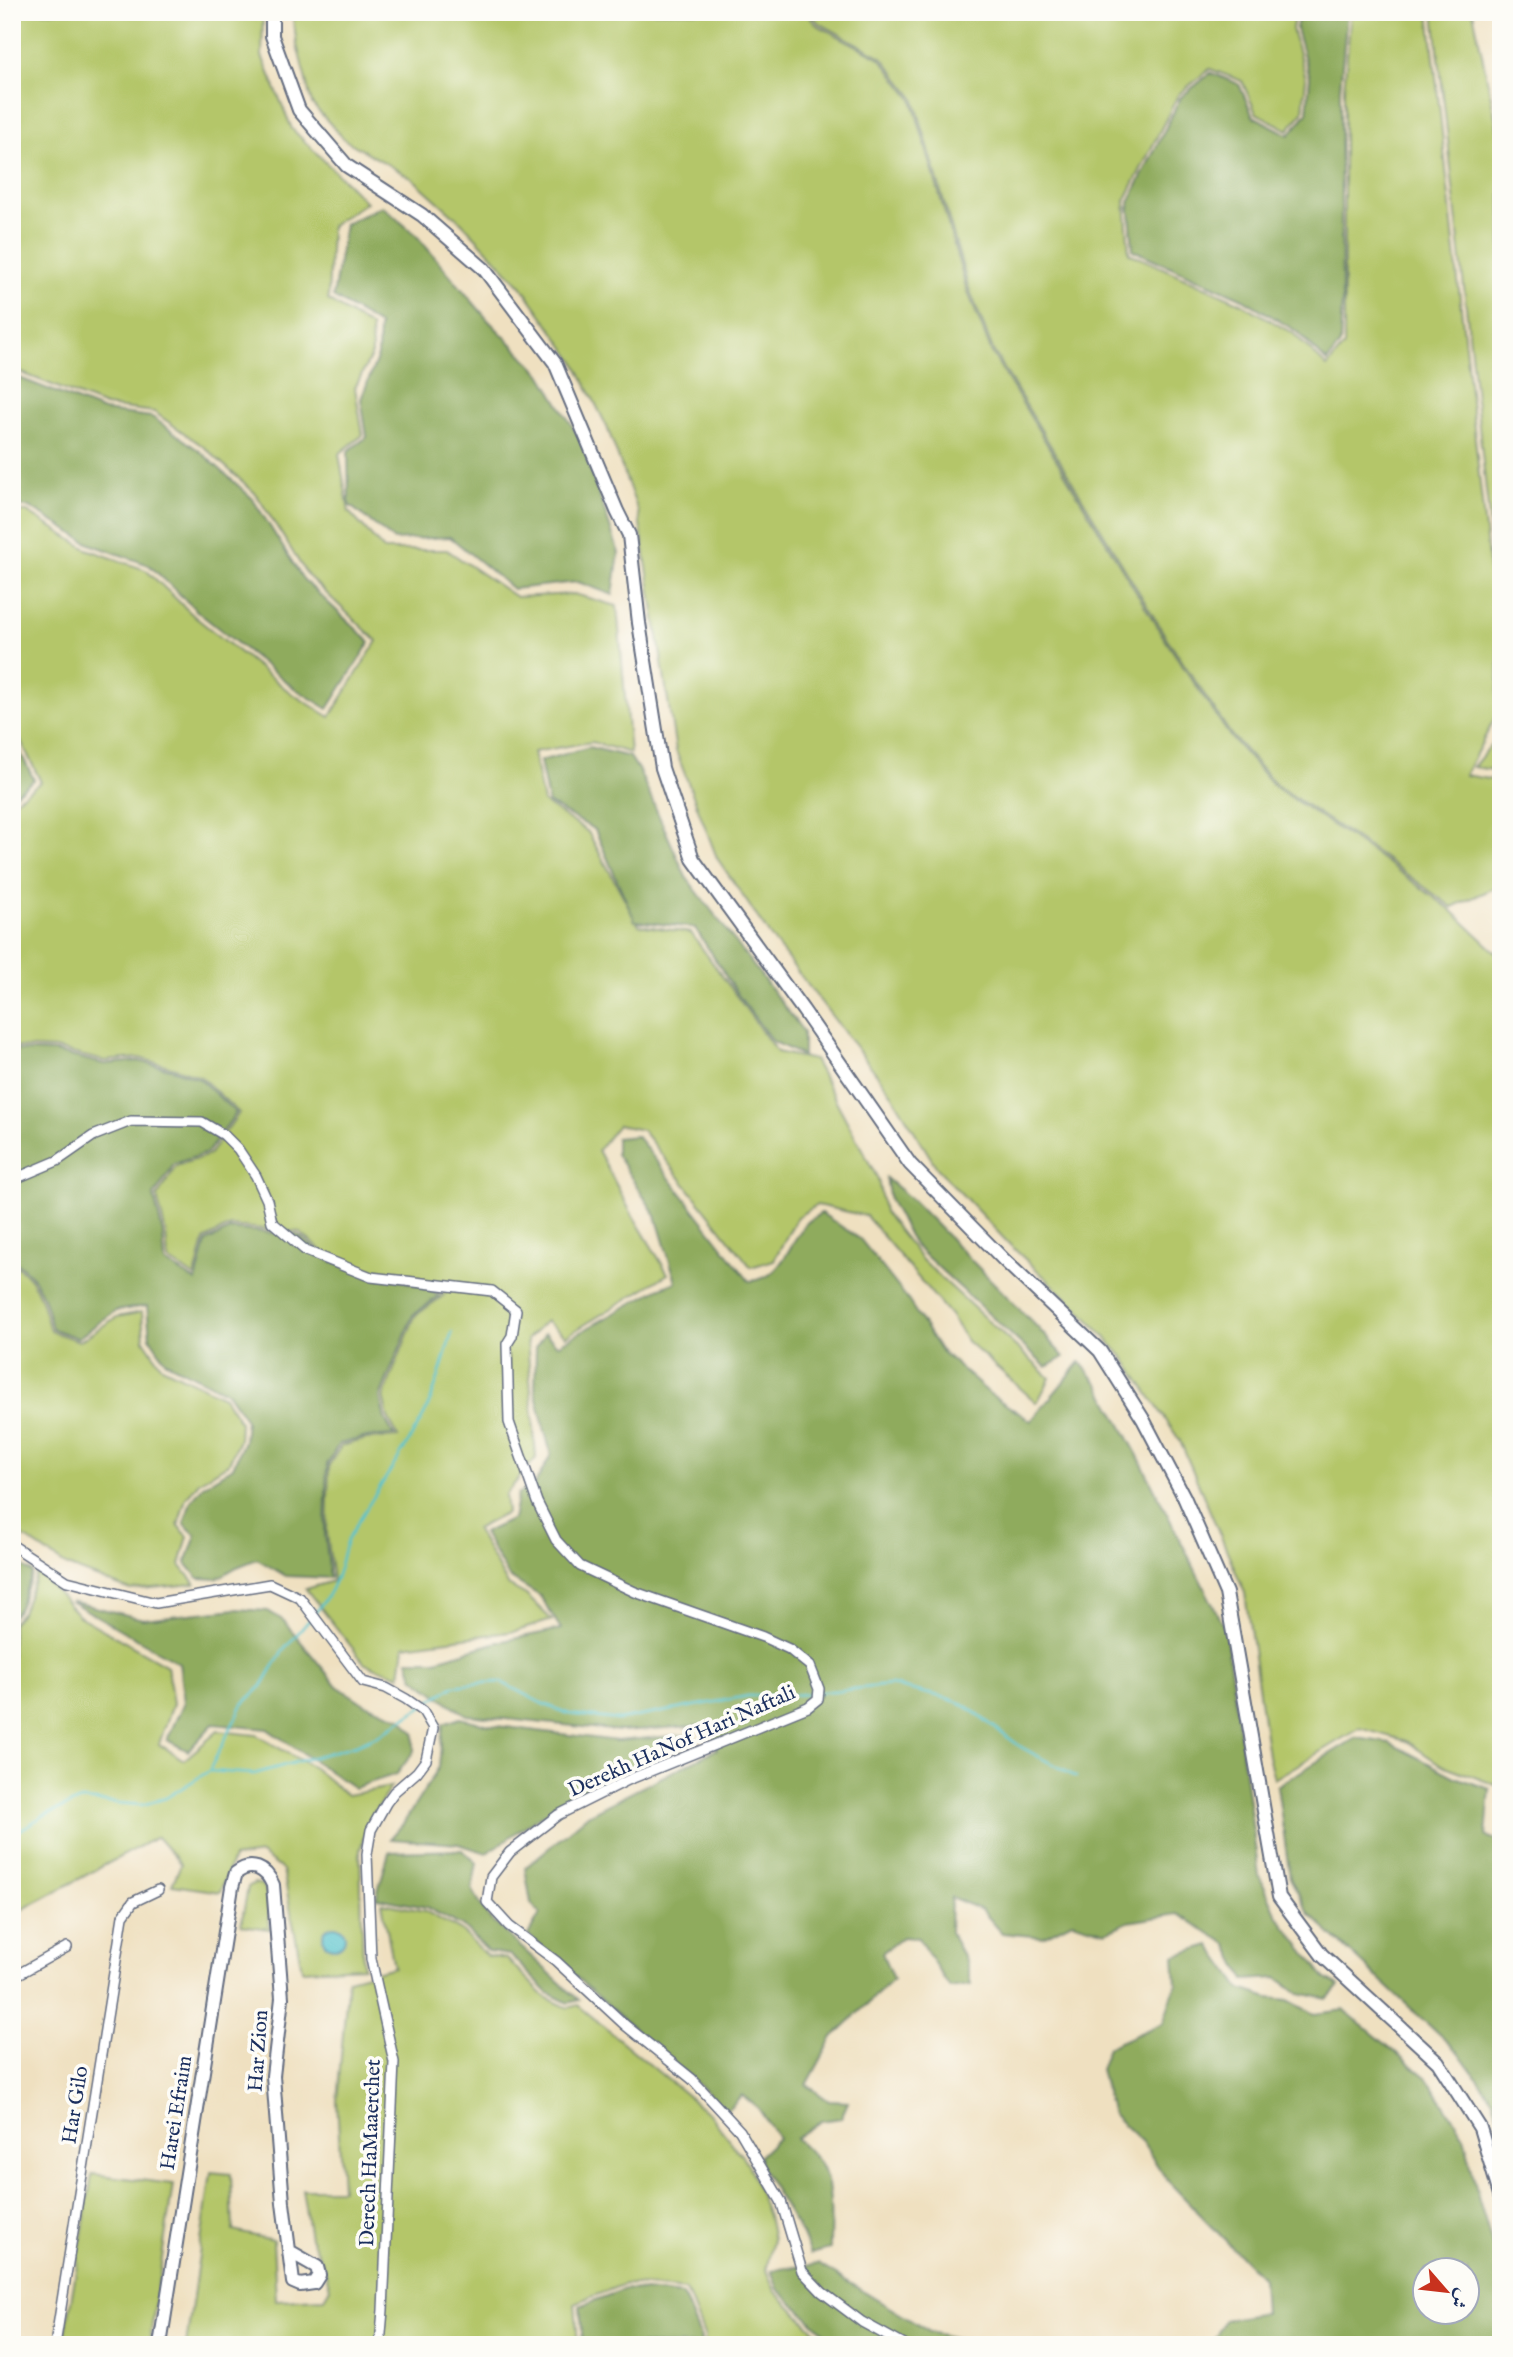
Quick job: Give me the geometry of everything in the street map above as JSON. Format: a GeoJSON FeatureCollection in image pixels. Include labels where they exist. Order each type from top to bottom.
{"type":"FeatureCollection","features":[{"type":"Feature","properties":{"kind":"main road"},"geometry":{"type":"LineString","coordinates":[[272,12],[272,36],[299,110],[347,166],[422,215],[484,269],[555,363],[629,535],[639,623],[662,768],[693,859],[910,1164],[1005,1261],[1100,1351],[1143,1419],[1184,1497],[1226,1593],[1279,1897],[1322,1955],[1438,2062],[1480,2128],[1501,2197]]}},
{"type":"Feature","properties":{"kind":"main road","name":"Har Zion"},"geometry":{"type":"LineString","coordinates":[[232,1887],[236,1873],[248,1866],[266,1872],[273,1885],[282,1998],[273,2076],[283,2203],[289,2252],[293,2282],[300,2285],[314,2283],[319,2274],[317,2267],[289,2252]]}},
{"type":"Feature","properties":{"kind":"main road","name":"Harei Efraim"},"geometry":{"type":"LineString","coordinates":[[160,2345],[232,1887]]}},
{"type":"Feature","properties":{"kind":"street","name":"Derekh HaNof Hari Naftali"},"geometry":{"type":"LineString","coordinates":[[12,1180],[57,1161],[93,1136],[131,1121],[202,1122],[224,1135],[237,1149],[256,1175],[267,1200],[272,1222],[306,1251],[371,1278],[492,1291],[516,1310],[512,1336],[507,1344],[509,1422],[537,1502],[556,1540],[580,1566],[635,1592],[762,1637],[789,1649],[810,1666],[818,1689],[818,1699],[808,1707],[628,1780],[558,1815],[510,1852],[491,1877],[487,1902],[509,1926],[556,1961],[625,2025],[692,2079],[740,2131],[781,2201],[802,2271],[822,2292],[862,2322],[904,2345]]}},
{"type":"Feature","properties":{"kind":"street","name":"Derech HaMaaerchet"},"geometry":{"type":"LineString","coordinates":[[12,1545],[67,1581],[156,1603],[270,1584],[300,1598],[363,1682],[386,1688],[406,1699],[423,1712],[433,1728],[426,1760],[386,1803],[371,1830],[367,1853],[371,1959],[394,2062],[380,2345]]}},
{"type":"Feature","properties":{"kind":"street","name":"Har Gilo"},"geometry":{"type":"LineString","coordinates":[[55,2345],[123,1916],[132,1902],[158,1890]]}},
{"type":"Feature","properties":{"kind":"street"},"geometry":{"type":"LineString","coordinates":[[12,1991],[15,1976],[68,1947]]}},
{"type":"Feature","properties":{"kind":"green space"},"geometry":{"type":"Polygon","coordinates":[[[12,12],[263,12],[262,56],[292,129],[366,202],[331,226],[328,300],[371,327],[372,354],[355,388],[363,435],[339,454],[349,512],[384,550],[447,550],[516,597],[574,594],[617,606],[630,753],[592,742],[533,752],[543,802],[588,832],[639,925],[691,933],[777,1052],[814,1060],[878,1179],[884,1212],[923,1261],[1050,1378],[1037,1403],[967,1341],[950,1315],[866,1216],[817,1205],[797,1217],[774,1260],[751,1267],[642,1130],[618,1125],[598,1150],[668,1274],[566,1336],[546,1321],[527,1339],[536,1458],[505,1495],[507,1513],[476,1529],[508,1585],[526,1595],[552,1620],[517,1631],[404,1646],[400,1676],[365,1664],[306,1589],[333,1581],[327,1533],[329,1465],[341,1446],[367,1439],[398,1437],[388,1418],[383,1397],[415,1316],[444,1295],[422,1283],[332,1259],[299,1232],[230,1226],[204,1240],[195,1277],[168,1260],[166,1234],[157,1197],[176,1166],[209,1155],[239,1113],[201,1077],[176,1068],[139,1058],[104,1061],[55,1049],[12,1047],[12,802],[41,782],[12,723],[12,512],[27,512],[87,549],[146,570],[195,617],[291,693],[330,717],[377,641],[308,576],[256,494],[204,447],[154,412],[105,406],[12,369],[12,12]]]}},
{"type":"Feature","properties":{"kind":"green space"},"geometry":{"type":"Polygon","coordinates":[[[292,12],[805,12],[817,25],[880,58],[912,99],[966,287],[992,353],[1164,638],[1231,738],[1274,786],[1375,854],[1450,909],[1501,957],[1501,1787],[1440,1764],[1406,1741],[1360,1728],[1274,1779],[1268,1756],[1245,1593],[1180,1441],[1125,1359],[1080,1310],[1011,1246],[937,1168],[889,1090],[773,940],[717,858],[676,751],[638,511],[607,427],[575,362],[521,286],[462,223],[413,179],[345,140],[312,104],[297,45],[292,12]]]}},
{"type":"Feature","properties":{"kind":"green space"},"geometry":{"type":"Polygon","coordinates":[[[808,12],[1295,12],[1292,29],[1306,78],[1303,112],[1288,130],[1256,113],[1242,81],[1210,69],[1178,95],[1125,201],[1129,253],[1241,303],[1294,334],[1327,367],[1344,346],[1344,89],[1351,12],[1429,12],[1499,660],[1497,714],[1465,775],[1501,781],[1501,885],[1452,907],[1276,785],[1232,736],[1166,637],[994,352],[968,286],[914,98],[882,57],[819,23],[808,12]]]}},
{"type":"Feature","properties":{"kind":"green space"},"geometry":{"type":"Polygon","coordinates":[[[1299,12],[1347,12],[1340,89],[1340,344],[1327,362],[1296,331],[1243,299],[1133,250],[1129,202],[1181,97],[1211,73],[1239,84],[1253,116],[1289,135],[1307,113],[1310,77],[1296,29],[1299,12]]]}},
{"type":"Feature","properties":{"kind":"green space"},"geometry":{"type":"Polygon","coordinates":[[[1434,12],[1473,12],[1501,145],[1501,628],[1434,12]]]}},
{"type":"Feature","properties":{"kind":"green space"},"geometry":{"type":"Polygon","coordinates":[[[382,206],[416,235],[488,320],[541,374],[580,439],[619,553],[613,595],[578,582],[513,589],[450,537],[394,540],[349,505],[348,451],[367,437],[361,399],[378,356],[379,325],[333,297],[345,224],[382,206]]]}},
{"type":"Feature","properties":{"kind":"green space"},"geometry":{"type":"Polygon","coordinates":[[[12,375],[104,411],[152,417],[201,452],[252,498],[303,579],[370,642],[328,709],[294,688],[199,613],[149,565],[90,544],[29,507],[12,507],[12,375]]]}},
{"type":"Feature","properties":{"kind":"green space"},"geometry":{"type":"Polygon","coordinates":[[[1501,733],[1501,771],[1473,767],[1501,733]]]}},
{"type":"Feature","properties":{"kind":"green space"},"geometry":{"type":"Polygon","coordinates":[[[12,735],[34,780],[12,796],[12,735]]]}},
{"type":"Feature","properties":{"kind":"green space"},"geometry":{"type":"Polygon","coordinates":[[[589,747],[630,757],[639,771],[686,877],[803,1031],[803,1056],[772,1041],[738,995],[695,928],[635,921],[595,830],[548,803],[540,761],[589,747]]]}},
{"type":"Feature","properties":{"kind":"green space"},"geometry":{"type":"Polygon","coordinates":[[[12,1050],[55,1052],[104,1064],[139,1061],[175,1070],[200,1079],[236,1113],[207,1153],[174,1164],[154,1196],[163,1234],[165,1262],[196,1281],[206,1242],[231,1229],[298,1235],[331,1261],[421,1286],[439,1296],[413,1315],[380,1397],[385,1419],[394,1435],[367,1437],[339,1444],[327,1464],[325,1533],[330,1578],[286,1576],[257,1559],[216,1579],[198,1578],[186,1563],[196,1535],[184,1524],[191,1501],[203,1486],[233,1467],[244,1441],[246,1420],[228,1393],[166,1362],[150,1338],[147,1306],[115,1311],[78,1338],[52,1329],[40,1289],[21,1266],[12,1261],[12,1050]]]}},
{"type":"Feature","properties":{"kind":"green space"},"geometry":{"type":"Polygon","coordinates":[[[637,1136],[749,1281],[769,1275],[776,1269],[806,1224],[821,1213],[860,1239],[906,1297],[940,1350],[990,1394],[1031,1421],[1080,1362],[1099,1385],[1137,1454],[1225,1629],[1259,1875],[1277,1915],[1326,1979],[1339,1986],[1327,1999],[1299,1993],[1277,1978],[1245,1980],[1227,1944],[1178,1914],[1128,1922],[1106,1932],[1072,1922],[1043,1937],[1002,1933],[982,1910],[951,1897],[950,1932],[966,1961],[971,1985],[950,1988],[918,1938],[902,1937],[882,1953],[893,1979],[833,2037],[807,2085],[829,2101],[848,2102],[841,2118],[821,2121],[796,2138],[821,2167],[829,2189],[830,2249],[810,2254],[802,2235],[762,2169],[759,2156],[778,2138],[758,2108],[742,2095],[727,2110],[528,1935],[540,1914],[531,1903],[525,1868],[589,1814],[717,1749],[709,1725],[621,1731],[467,1715],[413,1677],[408,1660],[436,1660],[498,1642],[561,1629],[540,1596],[509,1577],[483,1533],[513,1519],[518,1494],[535,1484],[551,1455],[535,1391],[536,1347],[545,1333],[557,1345],[658,1289],[676,1282],[656,1216],[616,1154],[616,1138],[637,1136]]]}},
{"type":"Feature","properties":{"kind":"green space"},"geometry":{"type":"Polygon","coordinates":[[[886,1178],[912,1200],[1064,1357],[1046,1367],[914,1245],[890,1201],[886,1178]]]}},
{"type":"Feature","properties":{"kind":"green space"},"geometry":{"type":"Polygon","coordinates":[[[12,1264],[21,1269],[34,1284],[50,1331],[79,1341],[117,1317],[142,1312],[144,1340],[162,1367],[224,1397],[240,1422],[239,1440],[229,1463],[199,1482],[186,1498],[178,1526],[188,1536],[180,1565],[195,1584],[130,1590],[67,1566],[12,1529],[12,1264]]]}},
{"type":"Feature","properties":{"kind":"green space"},"geometry":{"type":"Polygon","coordinates":[[[12,1560],[33,1573],[18,1610],[12,1617],[12,1560]]]}},
{"type":"Feature","properties":{"kind":"green space"},"geometry":{"type":"Polygon","coordinates":[[[38,1571],[79,1616],[167,1666],[173,1704],[159,1744],[184,1760],[218,1731],[256,1735],[314,1768],[347,1795],[391,1787],[369,1820],[360,1850],[363,1967],[302,1970],[283,1870],[261,1854],[233,1858],[220,1892],[172,1885],[181,1864],[157,1837],[12,1915],[12,1623],[22,1612],[38,1571]]]}},
{"type":"Feature","properties":{"kind":"green space"},"geometry":{"type":"Polygon","coordinates":[[[70,1601],[143,1619],[236,1609],[268,1611],[284,1621],[337,1686],[365,1704],[401,1718],[414,1733],[414,1751],[397,1774],[354,1788],[267,1729],[213,1724],[188,1751],[167,1740],[184,1702],[179,1663],[70,1601]]]}},
{"type":"Feature","properties":{"kind":"green space"},"geometry":{"type":"Polygon","coordinates":[[[460,1718],[490,1725],[617,1741],[695,1734],[537,1818],[487,1853],[458,1844],[390,1839],[403,1824],[439,1767],[443,1724],[460,1718]]]}},
{"type":"Feature","properties":{"kind":"green space"},"geometry":{"type":"Polygon","coordinates":[[[1356,1738],[1390,1743],[1455,1777],[1490,1789],[1486,1836],[1501,1842],[1501,2126],[1493,2100],[1458,2052],[1310,1915],[1290,1878],[1277,1786],[1356,1738]]]}},
{"type":"Feature","properties":{"kind":"green space"},"geometry":{"type":"Polygon","coordinates":[[[462,1850],[477,1863],[472,1889],[488,1917],[579,2000],[568,2003],[548,1993],[510,1955],[489,1952],[462,1926],[426,1907],[376,1898],[389,1852],[462,1850]]]}},
{"type":"Feature","properties":{"kind":"green space"},"geometry":{"type":"Polygon","coordinates":[[[254,1883],[263,1885],[267,1894],[270,1929],[241,1925],[248,1887],[254,1883]]]}},
{"type":"Feature","properties":{"kind":"green space"},"geometry":{"type":"Polygon","coordinates":[[[382,1903],[425,1911],[460,1930],[487,1956],[507,1959],[545,1997],[568,2008],[578,2005],[709,2114],[748,2164],[768,2216],[773,2240],[766,2270],[775,2291],[829,2345],[705,2345],[705,2338],[686,2290],[625,2284],[575,2303],[578,2345],[186,2345],[211,2172],[231,2174],[233,2231],[273,2240],[276,2300],[324,2298],[330,2288],[323,2264],[310,2238],[302,2189],[342,2189],[337,2101],[348,1979],[394,1967],[382,1903]]]}},
{"type":"Feature","properties":{"kind":"green space"},"geometry":{"type":"Polygon","coordinates":[[[1210,1945],[1241,1989],[1269,1998],[1288,2000],[1314,2014],[1344,2010],[1427,2078],[1464,2136],[1479,2200],[1501,2273],[1501,2345],[1212,2345],[1224,2320],[1264,2313],[1262,2278],[1167,2180],[1142,2142],[1112,2114],[1100,2070],[1108,2047],[1163,2023],[1176,1984],[1174,1956],[1210,1945]]]}},
{"type":"Feature","properties":{"kind":"green space"},"geometry":{"type":"Polygon","coordinates":[[[92,2174],[173,2184],[149,2345],[65,2338],[92,2174]]]}},
{"type":"Feature","properties":{"kind":"green space"},"geometry":{"type":"Polygon","coordinates":[[[818,2264],[930,2332],[986,2345],[837,2345],[778,2289],[771,2270],[818,2264]]]}},
{"type":"Feature","properties":{"kind":"green space"},"geometry":{"type":"Polygon","coordinates":[[[625,2289],[683,2295],[701,2339],[700,2345],[583,2345],[580,2306],[625,2289]]]}},
{"type":"Feature","properties":{"kind":"water"},"geometry":{"type":"Polygon","coordinates":[[[334,1926],[342,1929],[345,1937],[342,1945],[334,1948],[326,1945],[323,1937],[326,1929],[334,1926]]]}},
{"type":"Feature","properties":{"kind":"waterway"},"geometry":{"type":"LineString","coordinates":[[315,1613],[333,1585],[347,1541],[425,1413],[452,1332]]}},
{"type":"Feature","properties":{"kind":"waterway"},"geometry":{"type":"LineString","coordinates":[[209,1771],[243,1704],[262,1686],[282,1652],[311,1618]]}},
{"type":"Feature","properties":{"kind":"waterway"},"geometry":{"type":"LineString","coordinates":[[12,1835],[43,1816],[81,1800],[142,1805],[166,1798],[209,1771],[254,1774],[356,1745],[379,1735],[453,1686],[482,1683],[501,1682],[569,1714],[619,1720],[748,1696],[785,1696],[891,1685],[963,1704],[1021,1747],[1076,1777]]}}]}
